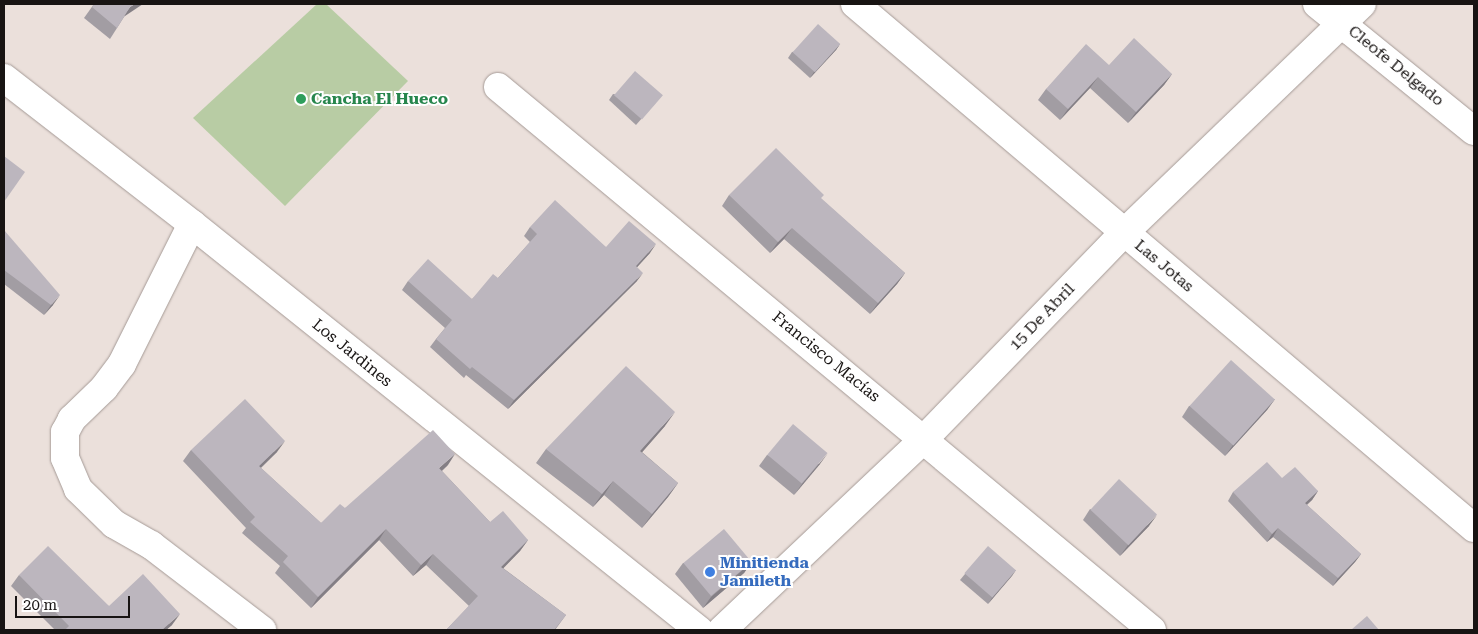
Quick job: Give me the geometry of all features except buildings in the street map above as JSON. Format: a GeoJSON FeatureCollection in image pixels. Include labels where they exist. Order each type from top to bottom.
{"type":"FeatureCollection","features":[{"type":"Feature","properties":{"kind":"street","name":"Las Jotas"},"geometry":{"type":"LineString","coordinates":[[855,4],[1474,528]]}},
{"type":"Feature","properties":{"kind":"street","name":"Cleofe Delgado"},"geometry":{"type":"LineString","coordinates":[[1317,4],[1343,23],[1474,131]]}},
{"type":"Feature","properties":{"kind":"street","name":"15 De Abril"},"geometry":{"type":"LineString","coordinates":[[722,630],[925,438],[1124,233],[1362,4]]}},
{"type":"Feature","properties":{"kind":"street","name":"Los Jardines"},"geometry":{"type":"LineString","coordinates":[[4,78],[192,224],[699,630]]}},
{"type":"Feature","properties":{"kind":"street","name":"Francisco Macías"},"geometry":{"type":"LineString","coordinates":[[498,87],[925,438],[1152,630]]}},
{"type":"Feature","properties":{"kind":"street"},"geometry":{"type":"LineString","coordinates":[[192,224],[122,364],[104,388],[72,419],[65,432],[65,458],[78,489],[114,524],[151,545],[262,630]]}},
{"type":"Feature","properties":{"kind":"green space","name":"Cancha El Hueco"},"geometry":{"type":"Polygon","coordinates":[[[317,4],[326,4],[408,81],[285,206],[193,118],[317,4]]]}},
{"type":"Feature","properties":{"kind":"place","name":"Cancha El Hueco"},"geometry":{"type":"Point","coordinates":[301,99]}},
{"type":"Feature","properties":{"kind":"place","name":"Minitienda Jamileth"},"geometry":{"type":"Point","coordinates":[710,572]}}]}
